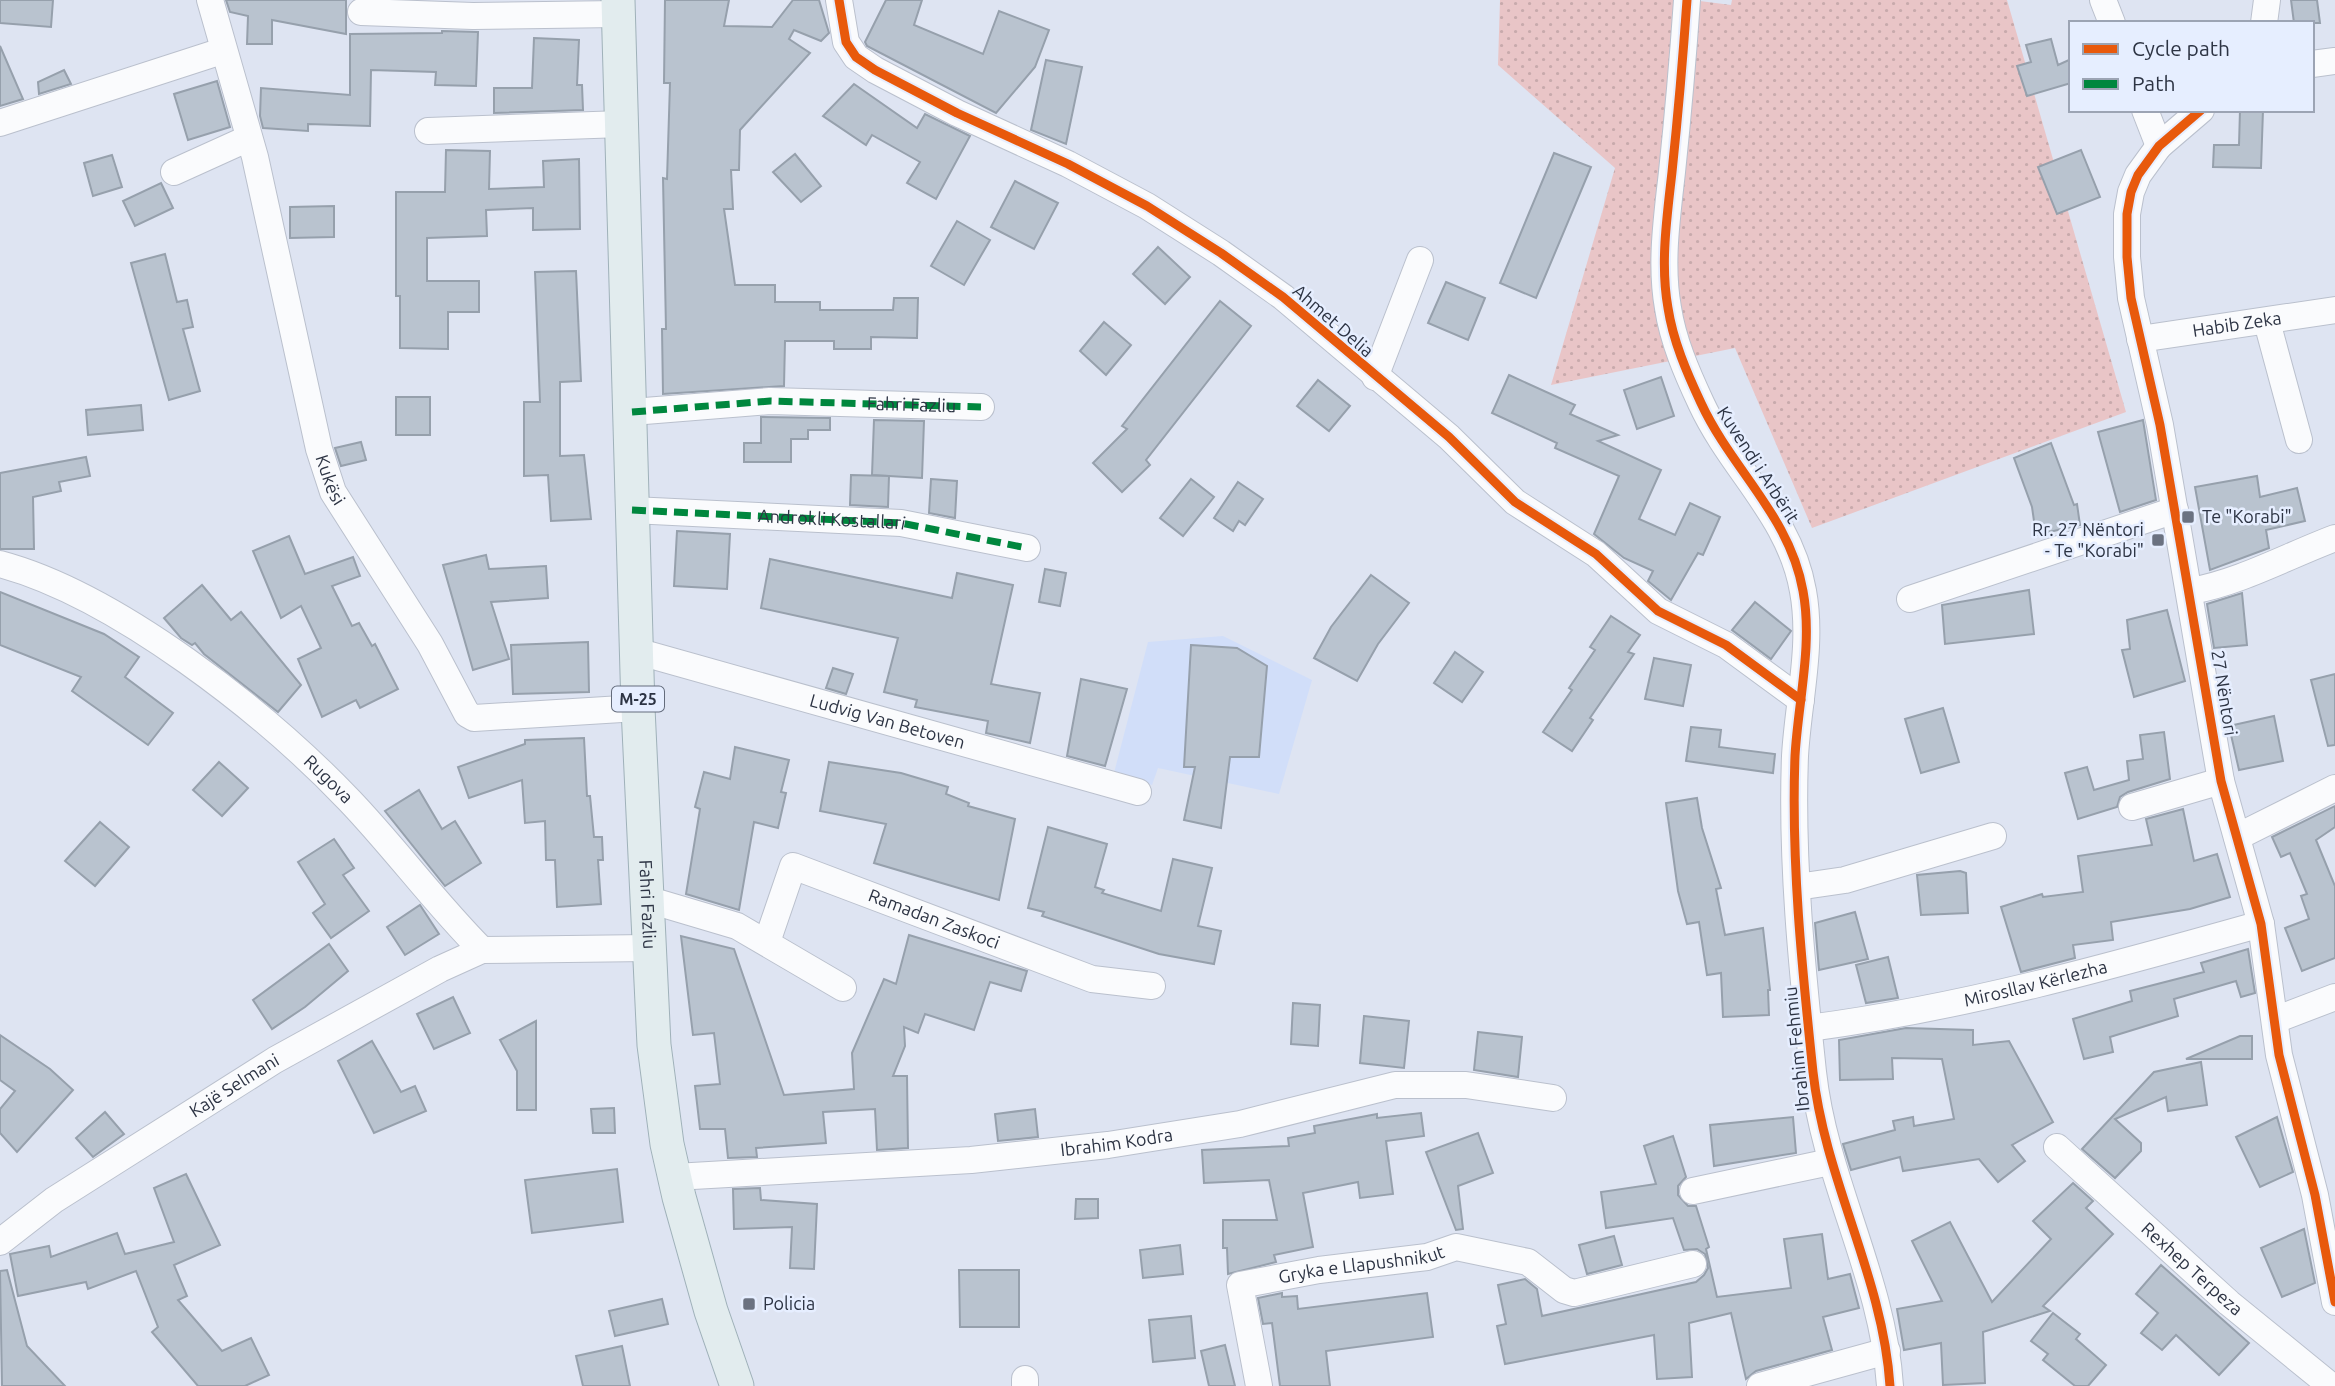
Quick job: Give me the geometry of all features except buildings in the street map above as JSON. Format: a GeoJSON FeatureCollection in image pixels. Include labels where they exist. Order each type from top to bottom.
{"type":"FeatureCollection","features":[{"type":"Feature","properties":{"kind":"main road","name":"Fahri Fazliu"},"geometry":{"type":"LineString","coordinates":[[618,7],[632,412],[638,708],[648,947],[660,1095],[675,1177],[711,1311],[737,1386]]}},
{"type":"Feature","properties":{"kind":"street","name":"Kukësi"},"geometry":{"type":"LineString","coordinates":[[210,0],[222,51],[249,138],[319,449],[334,492],[430,644],[467,714],[474,718],[638,708]]}},
{"type":"Feature","properties":{"kind":"street","name":"Ahmet Delia"},"geometry":{"type":"LineString","coordinates":[[839,0],[846,42],[856,57],[875,70],[957,113],[1068,164],[1147,206],[1283,297],[1449,437],[1515,502],[1596,554],[1658,611],[1726,645],[1801,700]]}},
{"type":"Feature","properties":{"kind":"street","name":"Kuvendi i Arbërit"},"geometry":{"type":"LineString","coordinates":[[1688,0],[1667,222],[1664,268],[1667,307],[1675,340],[1702,406],[1779,522],[1794,556],[1804,593],[1805,642],[1801,700]]}},
{"type":"Feature","properties":{"kind":"street"},"geometry":{"type":"LineString","coordinates":[[2103,0],[2111,21]]}},
{"type":"Feature","properties":{"kind":"street"},"geometry":{"type":"LineString","coordinates":[[2264,21],[2267,0]]}},
{"type":"Feature","properties":{"kind":"street","name":"Fahri Fazliu"},"geometry":{"type":"LineString","coordinates":[[361,12],[473,16],[618,7]]}},
{"type":"Feature","properties":{"kind":"street"},"geometry":{"type":"LineString","coordinates":[[0,122],[222,51]]}},
{"type":"Feature","properties":{"kind":"street"},"geometry":{"type":"LineString","coordinates":[[2314,64],[2335,61]]}},
{"type":"Feature","properties":{"kind":"street"},"geometry":{"type":"LineString","coordinates":[[2146,112],[2159,146]]}},
{"type":"Feature","properties":{"kind":"street","name":"27 Nëntori"},"geometry":{"type":"LineString","coordinates":[[2199,112],[2159,146],[2138,176],[2127,214],[2129,284],[2160,425],[2191,591],[2221,781],[2260,924],[2285,1087],[2325,1190],[2335,1302]]}},
{"type":"Feature","properties":{"kind":"street"},"geometry":{"type":"LineString","coordinates":[[428,131],[622,124]]}},
{"type":"Feature","properties":{"kind":"street"},"geometry":{"type":"LineString","coordinates":[[174,172],[249,138]]}},
{"type":"Feature","properties":{"kind":"street","name":"Ahmet Delia"},"geometry":{"type":"LineString","coordinates":[[1375,377],[1420,260]]}},
{"type":"Feature","properties":{"kind":"street","name":"Habib Zeka"},"geometry":{"type":"LineString","coordinates":[[2140,339],[2335,310]]}},
{"type":"Feature","properties":{"kind":"street"},"geometry":{"type":"LineString","coordinates":[[2267,322],[2299,440]]}},
{"type":"Feature","properties":{"kind":"street","name":"Fahri Fazliu"},"geometry":{"type":"LineString","coordinates":[[632,412],[770,401],[981,408]]}},
{"type":"Feature","properties":{"kind":"street","name":"Androkli Kostallari"},"geometry":{"type":"LineString","coordinates":[[632,510],[901,523],[1027,548]]}},
{"type":"Feature","properties":{"kind":"street"},"geometry":{"type":"LineString","coordinates":[[1910,599],[2175,510]]}},
{"type":"Feature","properties":{"kind":"street"},"geometry":{"type":"LineString","coordinates":[[2191,591],[2227,584],[2277,560],[2335,538]]}},
{"type":"Feature","properties":{"kind":"street","name":"Rugova"},"geometry":{"type":"LineString","coordinates":[[0,564],[50,582],[111,612],[233,698],[348,799],[482,950]]}},
{"type":"Feature","properties":{"kind":"street","name":"Ludvig Van Betoven"},"geometry":{"type":"LineString","coordinates":[[636,651],[1138,792]]}},
{"type":"Feature","properties":{"kind":"street","name":"Ibrahim Fehmiu"},"geometry":{"type":"LineString","coordinates":[[1801,700],[1795,756],[1797,887],[1814,1077],[1830,1162],[1864,1262],[1887,1351],[1890,1386]]}},
{"type":"Feature","properties":{"kind":"street"},"geometry":{"type":"LineString","coordinates":[[2132,807],[2221,781]]}},
{"type":"Feature","properties":{"kind":"street"},"geometry":{"type":"LineString","coordinates":[[2236,837],[2335,788]]}},
{"type":"Feature","properties":{"kind":"street"},"geometry":{"type":"LineString","coordinates":[[1797,887],[1845,880],[1993,836]]}},
{"type":"Feature","properties":{"kind":"street","name":"Ramadan Zaskoci"},"geometry":{"type":"LineString","coordinates":[[767,942],[793,866],[1092,979],[1153,986]]}},
{"type":"Feature","properties":{"kind":"street"},"geometry":{"type":"LineString","coordinates":[[646,899],[715,919],[767,942],[843,988]]}},
{"type":"Feature","properties":{"kind":"street","name":"Mirosllav Kërlezha"},"geometry":{"type":"LineString","coordinates":[[1809,1028],[1875,1019],[2010,989],[2260,924]]}},
{"type":"Feature","properties":{"kind":"street"},"geometry":{"type":"LineString","coordinates":[[482,950],[648,947]]}},
{"type":"Feature","properties":{"kind":"street","name":"Kajë Selmani"},"geometry":{"type":"LineString","coordinates":[[0,1242],[54,1200],[275,1060],[440,969],[482,950]]}},
{"type":"Feature","properties":{"kind":"street"},"geometry":{"type":"LineString","coordinates":[[2275,1020],[2335,997]]}},
{"type":"Feature","properties":{"kind":"street","name":"Ibrahim Kodra"},"geometry":{"type":"LineString","coordinates":[[675,1177],[971,1160],[1108,1145],[1240,1124],[1395,1085],[1466,1085],[1553,1098]]}},
{"type":"Feature","properties":{"kind":"street","name":"Rexhep Terpeza"},"geometry":{"type":"LineString","coordinates":[[2057,1147],[2229,1303],[2331,1386]]}},
{"type":"Feature","properties":{"kind":"street"},"geometry":{"type":"LineString","coordinates":[[1693,1191],[1830,1162]]}},
{"type":"Feature","properties":{"kind":"street","name":"Gryka e Llapushnikut"},"geometry":{"type":"LineString","coordinates":[[1259,1386],[1240,1285],[1319,1270],[1427,1257],[1457,1247],[1528,1262],[1564,1290],[1574,1293],[1693,1264]]}},
{"type":"Feature","properties":{"kind":"street"},"geometry":{"type":"LineString","coordinates":[[1760,1386],[1887,1351]]}},
{"type":"Feature","properties":{"kind":"shaded area"},"geometry":{"type":"Polygon","coordinates":[[[1500,0],[1692,0],[1731,5],[1732,0],[2007,0],[2126,412],[1812,528],[1735,348],[1551,385],[1615,168],[1498,65],[1500,0]]]}},
{"type":"Feature","properties":{"kind":"shaded area"},"geometry":{"type":"Polygon","coordinates":[[[1223,636],[1312,680],[1279,794],[1158,768],[1152,785],[1114,773],[1148,642],[1223,636]]]}},
{"type":"Feature","properties":{"kind":"marked path"},"geometry":{"type":"LineString","coordinates":[[632,412],[770,401],[981,407]]}},
{"type":"Feature","properties":{"kind":"marked path"},"geometry":{"type":"LineString","coordinates":[[632,510],[901,523],[1027,548]]}},
{"type":"Feature","properties":{"kind":"cycle path"},"geometry":{"type":"LineString","coordinates":[[839,0],[846,42],[856,57],[875,70],[957,113],[1068,164],[1147,206],[1221,253],[1283,297],[1449,437],[1515,502],[1596,554],[1658,611],[1726,645],[1801,700]]}},
{"type":"Feature","properties":{"kind":"cycle path"},"geometry":{"type":"LineString","coordinates":[[1687,0],[1665,240],[1668,308],[1677,345],[1701,403],[1786,539],[1803,591],[1806,632],[1794,795],[1801,954],[1813,1072],[1829,1152],[1877,1306],[1890,1386]]}},
{"type":"Feature","properties":{"kind":"cycle path"},"geometry":{"type":"LineString","coordinates":[[2199,112],[2159,146],[2138,175],[2131,192],[2127,214],[2131,298],[2160,425],[2221,781],[2261,924],[2279,1055],[2315,1195],[2335,1302]]}},
{"type":"Feature","properties":{"kind":"place","name":"Te \"Korabi\""},"geometry":{"type":"Point","coordinates":[2188,517]}},
{"type":"Feature","properties":{"kind":"place","name":"Rr. 27 Nëntori - Te \"Korabi\""},"geometry":{"type":"Point","coordinates":[2158,540]}},
{"type":"Feature","properties":{"kind":"place","name":"Policia"},"geometry":{"type":"Point","coordinates":[749,1304]}}]}
